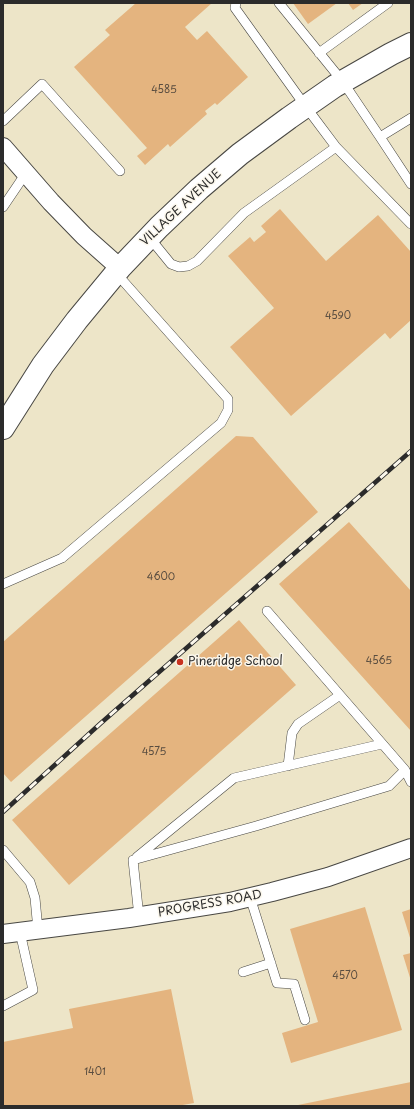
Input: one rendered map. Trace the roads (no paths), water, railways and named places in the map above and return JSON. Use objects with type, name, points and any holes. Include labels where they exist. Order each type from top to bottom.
[{"type":"street","name":"VILLAGE AVENUE","points":[[3,428],[47,359],[118,270],[149,237],[199,189],[240,154],[289,118],[343,82],[411,44]]},
{"type":"street","points":[[3,147],[51,202],[118,270]]},
{"type":"street","name":"PROGRESS ROAD","points":[[12,933],[139,917],[250,898],[328,877],[411,848]]},
{"type":"lane","points":[[236,3],[236,8],[306,107],[336,146],[411,224]]},
{"type":"lane","points":[[279,3],[343,82],[411,184]]},
{"type":"lane","points":[[319,53],[388,3]]},
{"type":"lane","points":[[3,121],[42,84],[120,171]]},
{"type":"lane","points":[[380,137],[411,118]]},
{"type":"lane","points":[[149,237],[171,264],[178,267],[188,266],[197,262],[244,213],[336,146]]},
{"type":"lane","points":[[3,207],[26,173]]},
{"type":"lane","points":[[3,584],[62,558],[221,423],[228,410],[228,399],[118,270]]},
{"type":"lane","points":[[267,611],[404,770],[411,782]]},
{"type":"lane","points":[[288,766],[292,733],[298,724],[340,695]]},
{"type":"lane","points":[[133,860],[234,778],[382,744]]},
{"type":"lane","points":[[133,860],[256,826],[389,786],[404,770]]},
{"type":"lane","points":[[3,850],[30,882],[35,898],[38,930]]},
{"type":"lane","points":[[133,860],[139,917]]},
{"type":"lane","points":[[250,898],[277,983],[294,984],[305,1020]]},
{"type":"lane","points":[[3,1006],[33,990],[12,933]]},
{"type":"lane","points":[[243,972],[271,963]]},
{"type":"railway","points":[[3,812],[101,723],[411,451]]},
{"type":"place","name":"Pineridge School","points":[[180,662]]}]
